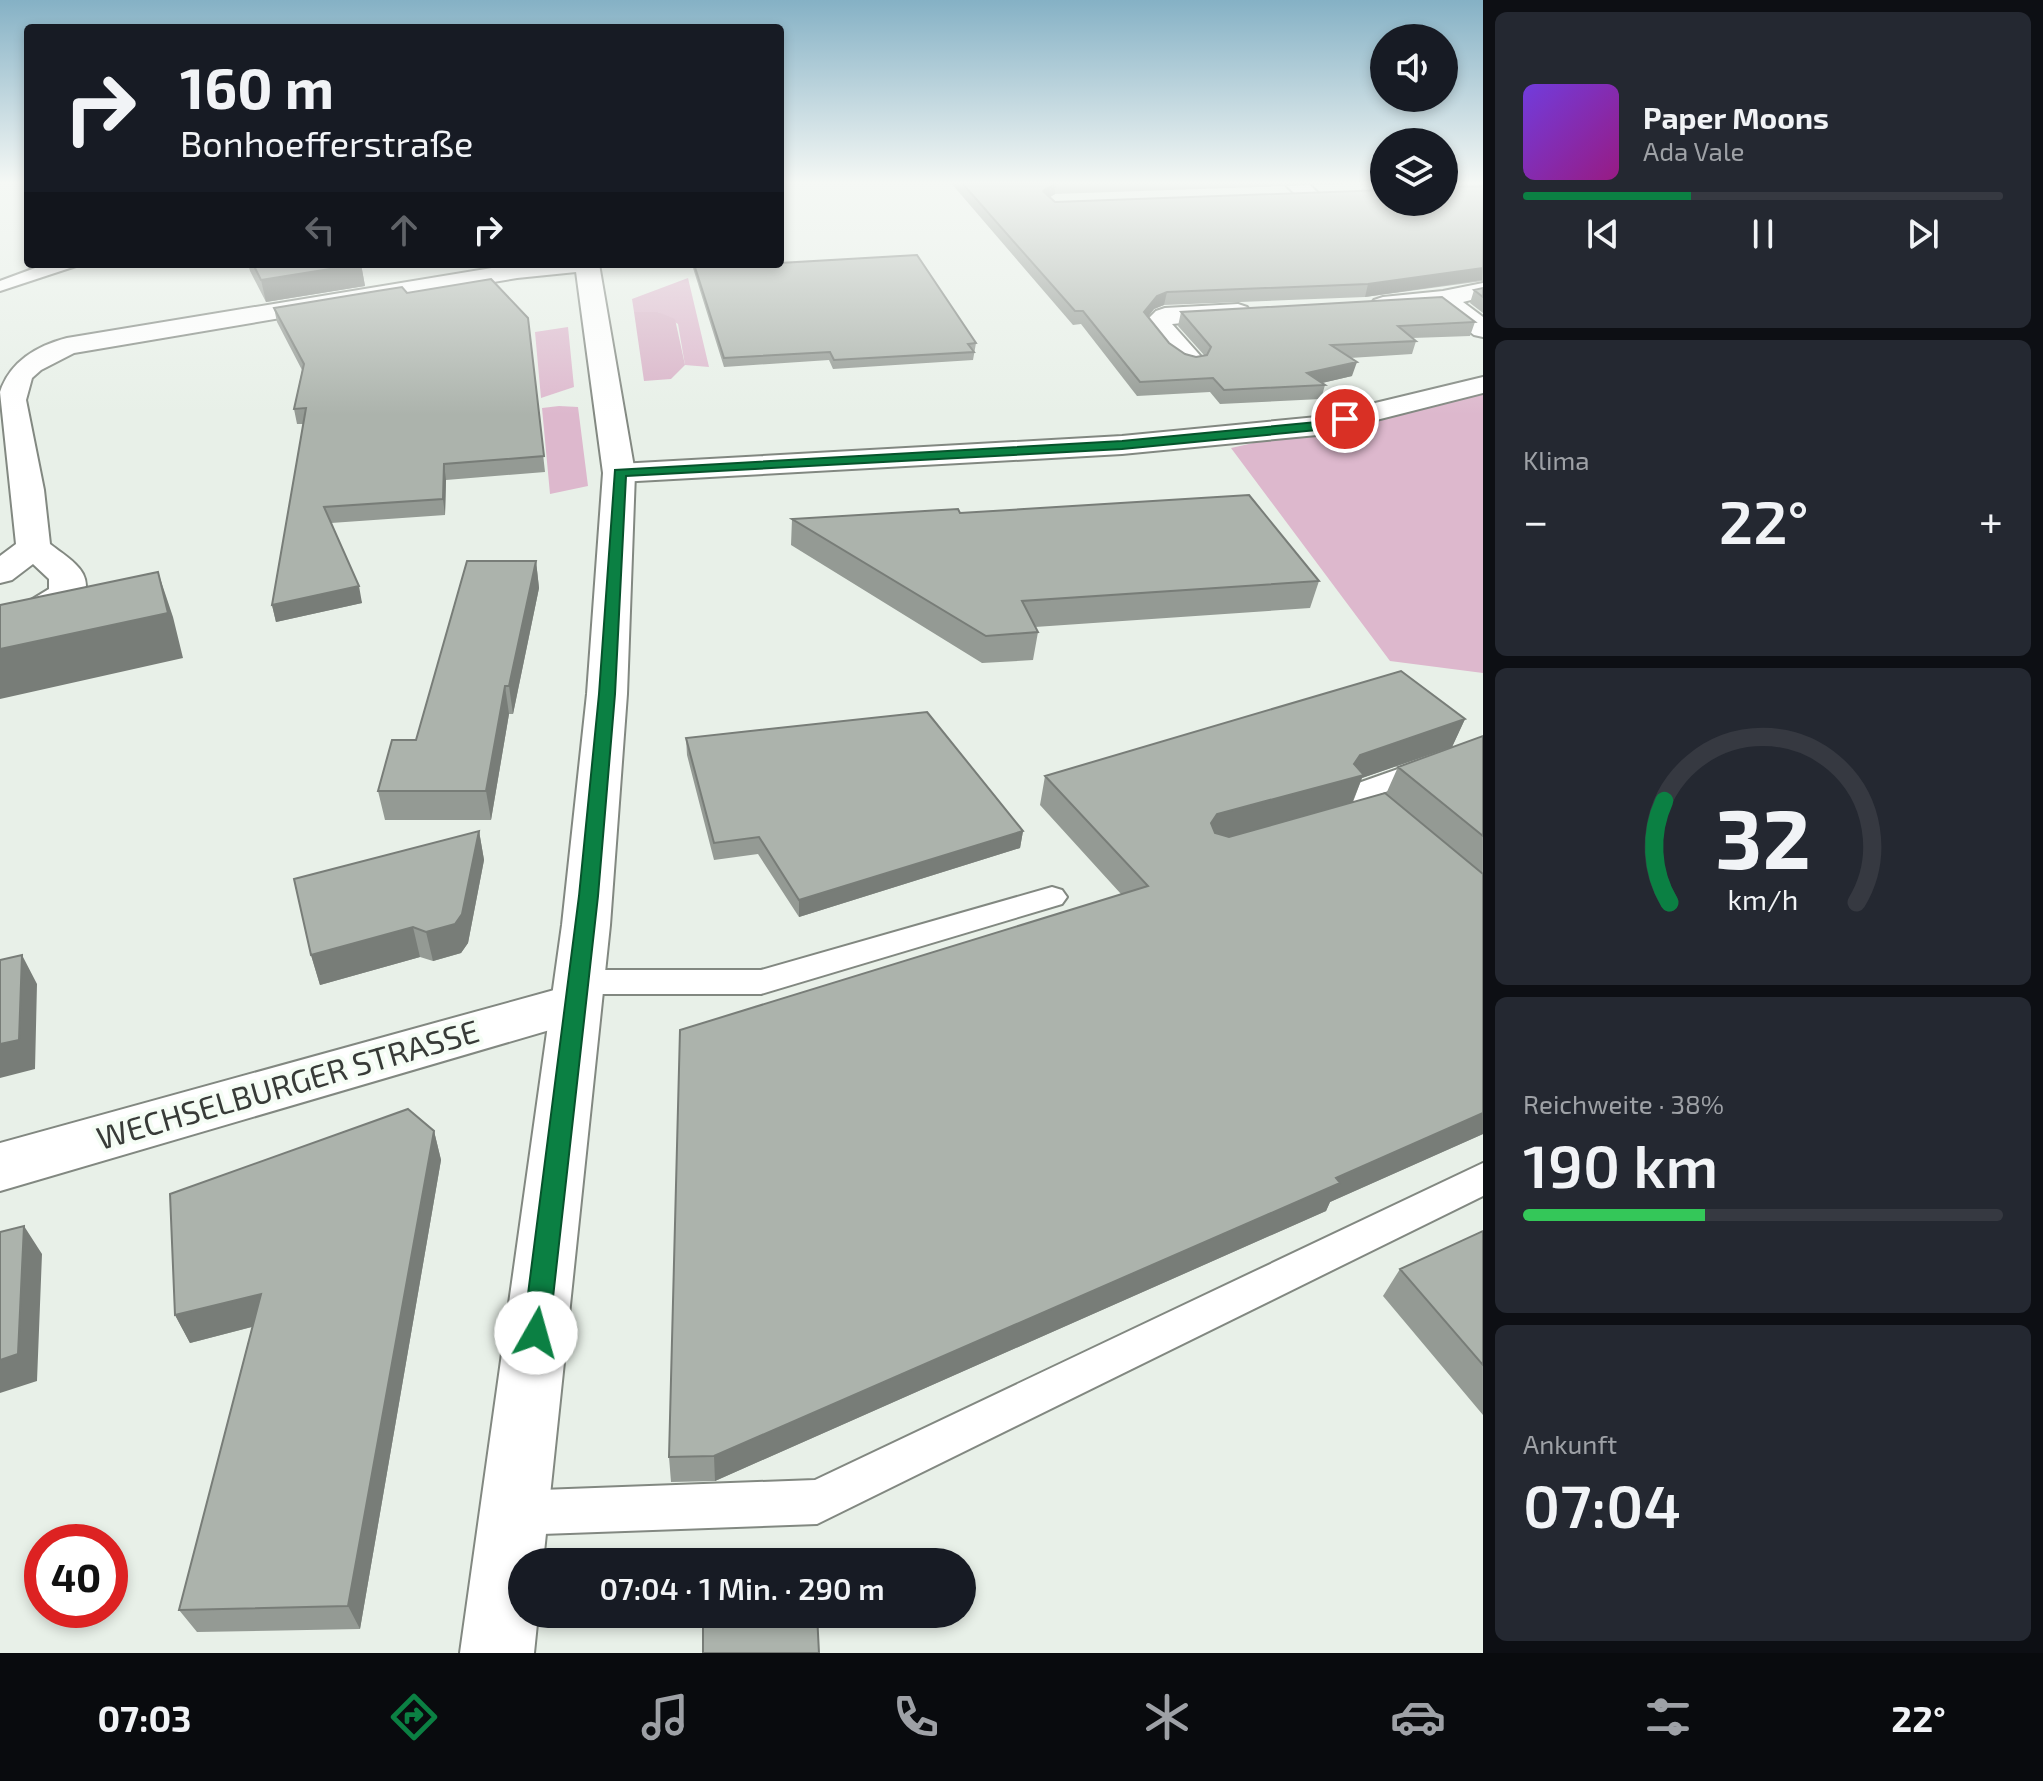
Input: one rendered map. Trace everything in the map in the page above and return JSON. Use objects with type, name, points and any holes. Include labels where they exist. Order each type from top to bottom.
[{"type":"street","points":[[0,618],[36,612],[67,593],[67,576],[33,547],[28,490],[12,400],[19,376],[48,354],[67,346],[547,268]]},
{"type":"street","points":[[497,1653],[577,992],[607,694],[619,473],[587,268]]},
{"type":"street","points":[[1366,306],[1443,299],[1483,290]]},
{"type":"street","points":[[1443,299],[1483,329]]},
{"type":"street","points":[[1191,361],[1157,323],[1160,318],[1258,311]]},
{"type":"street","points":[[619,473],[1122,445],[1317,426],[1483,385]]},
{"type":"street","points":[[0,573],[33,547]]},
{"type":"street","name":"WECHSELBURGER STRASSE","points":[[0,1167],[577,992]]},
{"type":"lane","points":[[0,286],[49,268]]},
{"type":"lane","points":[[1413,837],[1360,792],[1483,747]]},
{"type":"lane","points":[[1349,816],[1378,808]]},
{"type":"lane","points":[[577,992],[761,982],[1052,897]]},
{"type":"lane","points":[[514,1513],[817,1502],[1483,1179]]},
{"type":"shaded area","points":[[688,278],[709,367],[685,365],[678,324],[658,312],[634,312],[632,299]]},
{"type":"shaded area","points":[[634,312],[658,312],[675,319],[685,365],[671,379],[644,381]]},
{"type":"shaded area","points":[[568,327],[574,387],[541,398],[535,332]]},
{"type":"shaded area","points":[[1483,391],[1483,673],[1390,661],[1231,448]]},
{"type":"shaded area","points":[[578,407],[588,486],[550,494],[542,408]]},
{"type":"building","points":[[920,260],[976,343],[968,344],[974,352],[834,360],[830,352],[724,358],[695,268],[784,268],[784,263]]},
{"type":"building","points":[[1030,260],[1483,260],[1483,268],[1368,284],[1167,292],[1157,296],[1144,312],[1169,343],[1185,354],[1196,357],[1207,355],[1211,347],[1181,312],[1442,297],[1475,322],[1398,326],[1416,341],[1331,345],[1357,362],[1307,373],[1325,385],[1224,390],[1213,378],[1140,382],[1083,311],[1075,311]]},
{"type":"building","points":[[255,268],[336,268],[261,280]]},
{"type":"building","points":[[491,279],[528,318],[544,456],[444,464],[443,499],[324,507],[359,586],[272,605],[306,408],[294,409],[304,364],[274,308],[402,287],[407,293]]},
{"type":"building","points":[[1483,288],[1483,297],[1474,290]]},
{"type":"building","points":[[1249,495],[1319,581],[1022,601],[1038,632],[986,636],[792,519],[958,509],[960,513]]},
{"type":"building","points":[[467,561],[536,561],[509,686],[505,686],[486,791],[378,791],[392,740],[416,740]]},
{"type":"building","points":[[158,572],[168,613],[0,649],[0,605]]},
{"type":"building","points":[[1401,671],[1465,719],[1360,755],[1354,764],[1364,775],[1217,814],[1211,823],[1215,833],[1229,837],[1385,793],[1483,874],[1483,1113],[1336,1178],[1340,1183],[714,1456],[669,1457],[680,1030],[1148,886],[1045,776]]},
{"type":"building","points":[[927,712],[1023,831],[799,900],[759,837],[714,843],[686,738]]},
{"type":"building","points":[[1483,736],[1483,836],[1398,767]]},
{"type":"building","points":[[479,831],[462,914],[455,924],[426,932],[413,927],[311,955],[294,879]]},
{"type":"building","points":[[22,955],[19,1040],[0,1044],[0,960]]},
{"type":"building","points":[[408,1109],[434,1131],[348,1606],[179,1610],[261,1294],[175,1315],[170,1194]]},
{"type":"building","points":[[24,1226],[18,1354],[0,1360],[0,1232]]},
{"type":"building","points":[[1483,1231],[1483,1365],[1400,1269]]},
{"type":"building","points":[[703,1628],[818,1628],[819,1653],[703,1653]]},
{"type":"route","points":[[536,1333],[588,896],[607,694],[619,473],[1122,445],[1317,426],[1345,419]]}]
